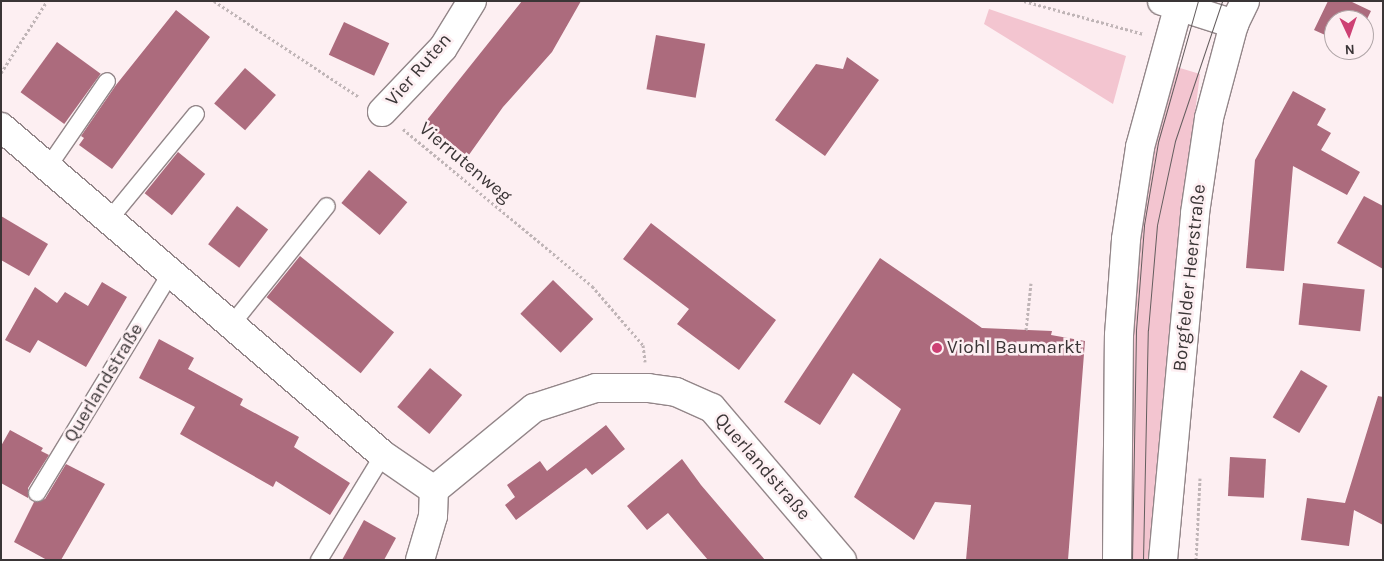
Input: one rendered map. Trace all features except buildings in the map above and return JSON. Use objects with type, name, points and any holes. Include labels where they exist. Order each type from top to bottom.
[{"type":"street","name":"Vier Ruten","points":[[382,112],[443,48],[472,1]]},
{"type":"street","points":[[1117,560],[1119,335],[1126,239],[1140,147],[1168,40],[1173,3],[1239,13]]},
{"type":"street","name":"Borgfelder Heerstraße","points":[[1163,560],[1195,213],[1209,118],[1239,13]]},
{"type":"street","points":[[1,127],[383,455],[434,490],[433,516],[420,560]]},
{"type":"street","name":"Querlandstraße","points":[[434,490],[534,408],[596,388],[648,388],[676,392],[712,408],[842,560]]},
{"type":"lane","points":[[48,167],[107,81]]},
{"type":"lane","points":[[108,220],[196,114]]},
{"type":"lane","points":[[232,324],[327,206]]},
{"type":"lane","name":"Querlandstraße","points":[[37,493],[171,273]]},
{"type":"lane","points":[[320,560],[383,455]]},
{"type":"path","points":[[1,74],[47,1]]},
{"type":"path","name":"Vierrutenweg","points":[[214,1],[382,112],[592,286],[643,345],[648,388]]},
{"type":"path","points":[[1024,1],[1168,40]]},
{"type":"path","points":[[1026,330],[1031,283]]},
{"type":"shaded area","points":[[989,9],[1126,56],[1113,104],[984,24]]},
{"type":"shaded area","points":[[1170,65],[1200,74],[1175,270],[1149,560],[1125,560],[1128,346],[1147,161]]},
{"type":"tram line","points":[[1132,560],[1136,330],[1144,225],[1158,142],[1198,1]]},
{"type":"tram line","points":[[1143,560],[1148,330],[1157,225],[1175,141],[1222,1]]},
{"type":"place","name":"Viohl Baumarkt","points":[[937,348]]}]
